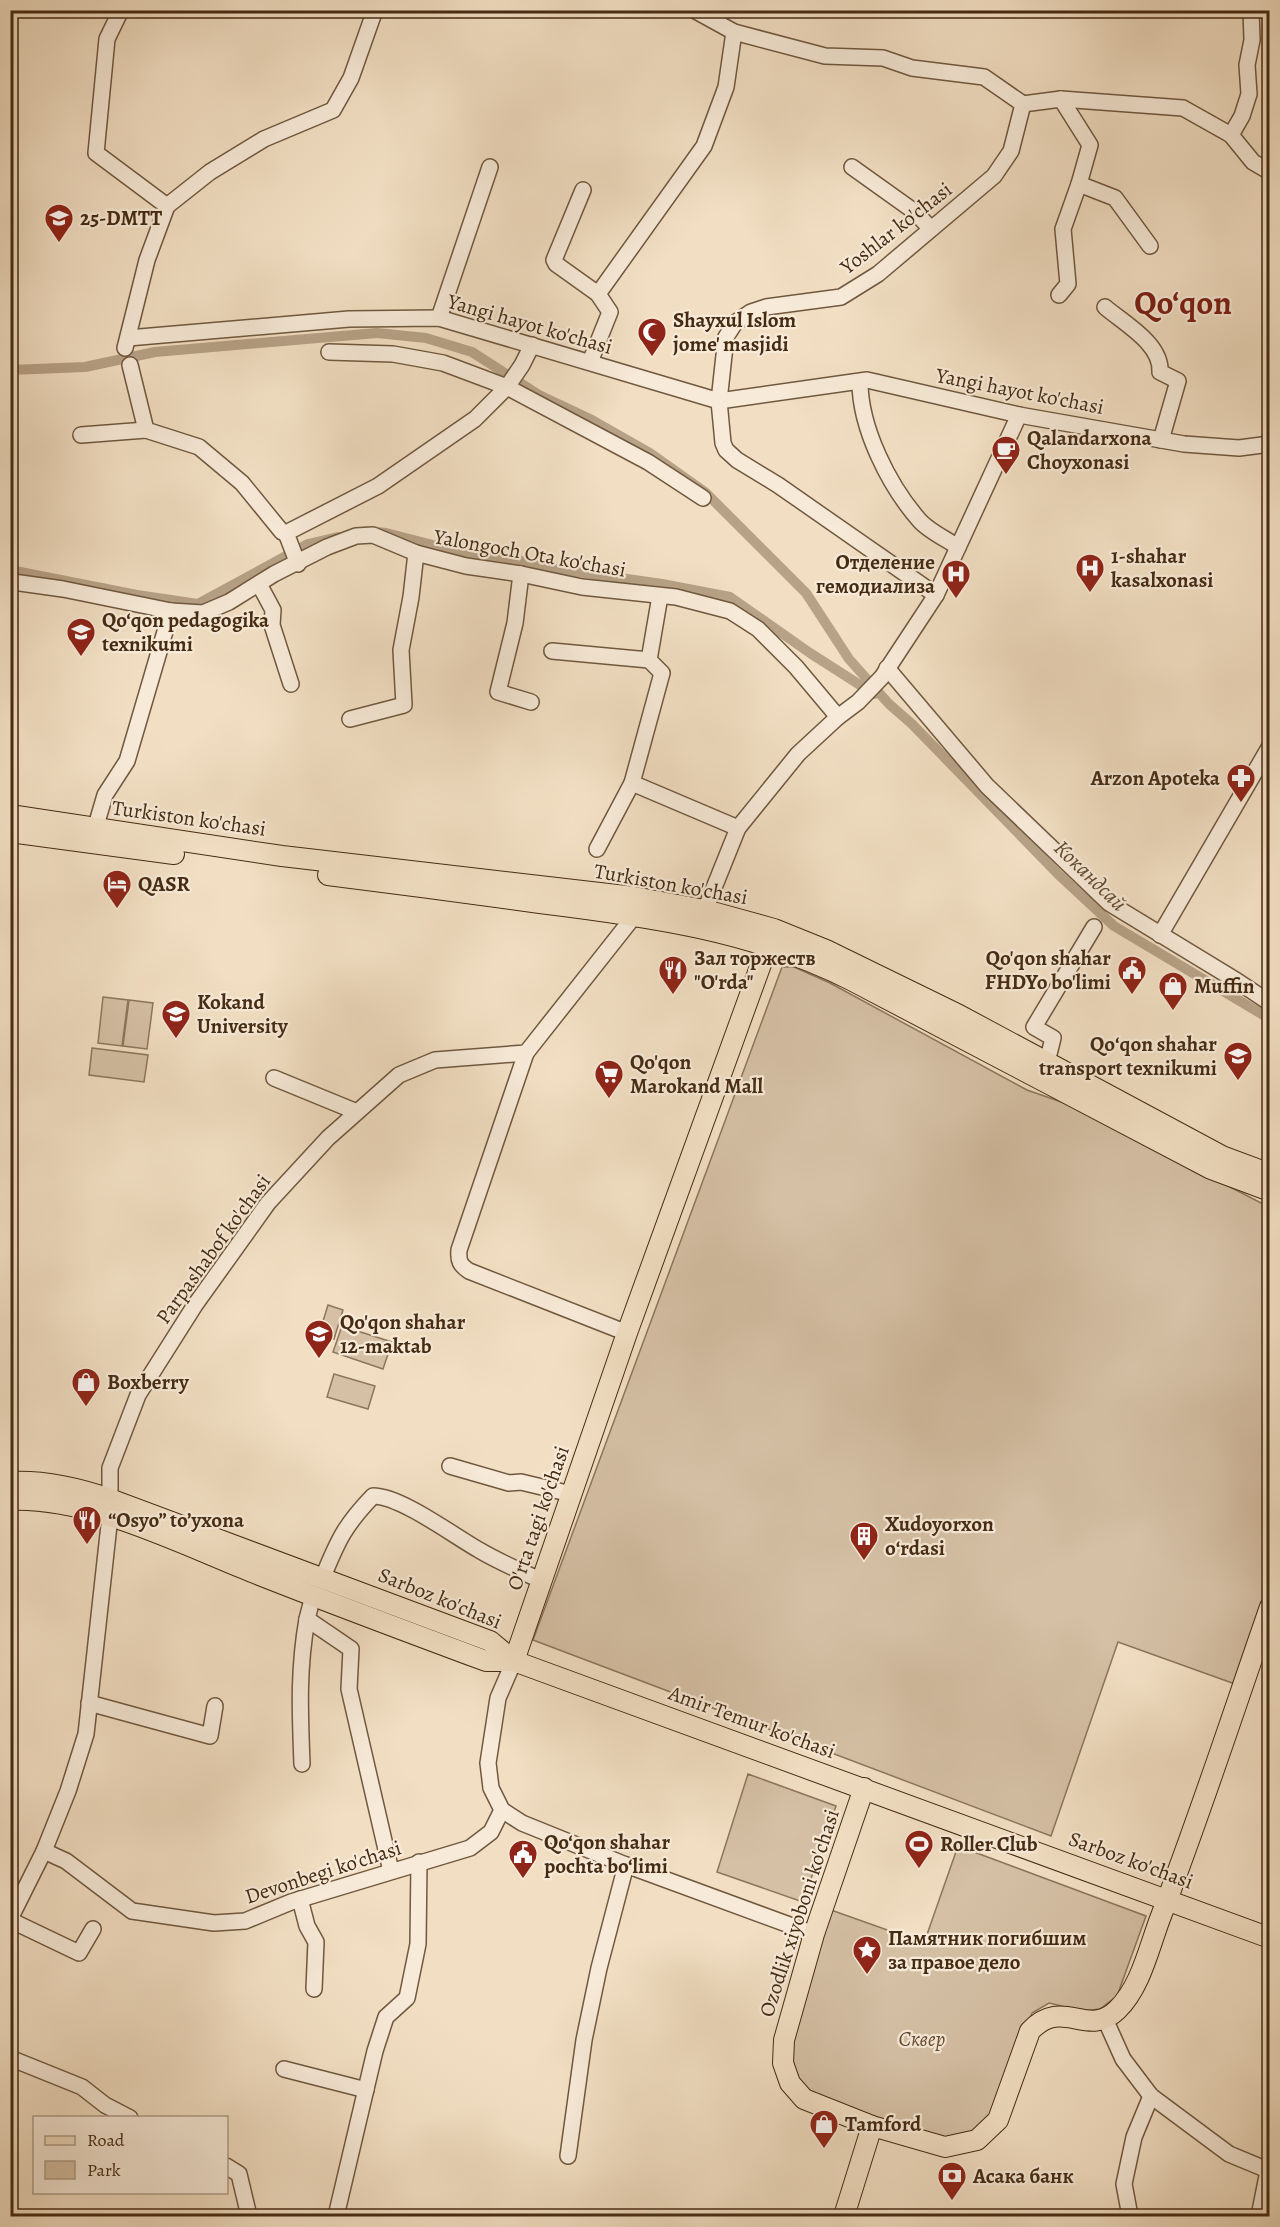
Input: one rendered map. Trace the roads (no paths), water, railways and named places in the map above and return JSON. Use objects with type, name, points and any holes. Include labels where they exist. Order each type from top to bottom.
[{"type":"main road","name":"Turkiston ko'chasi","points":[[10,815],[294,857],[634,897],[705,910],[771,937],[1211,1169],[1269,1191]]},
{"type":"main road","name":"Turkiston ko'chasi","points":[[10,832],[635,915],[725,933],[771,937],[826,950],[1047,1062],[1222,1156],[1269,1174]]},
{"type":"main road","name":"O'rta tagi ko'chasi","points":[[514,1660],[627,1333],[771,937]]},
{"type":"main road","points":[[10,1482],[35,1490]]},
{"type":"main road","name":"Sarboz ko'chasi","points":[[35,1490],[77,1489],[110,1507],[313,1596],[486,1661],[514,1660]]},
{"type":"main road","points":[[10,1500],[35,1490]]},
{"type":"main road","name":"Sarboz ko'chasi","points":[[110,1507],[323,1577],[490,1641],[514,1660]]},
{"type":"main road","points":[[1105,2019],[1116,2011],[1136,1981],[1168,1899],[1269,1607]]},
{"type":"main road","name":"Amir Temur ko'chasi","points":[[514,1660],[975,1828]]},
{"type":"main road","name":"Ozodlik xiyoboni ko'chasi","points":[[864,1788],[814,1934],[784,2040],[783,2063],[790,2083],[804,2099],[872,2126],[945,2147],[977,2140],[998,2120],[1030,2031],[1041,2020],[1056,2015],[1091,2022],[1105,2019]]},
{"type":"main road","name":"Sarboz ko'chasi","points":[[975,1828],[1269,1938]]},
{"type":"main road","points":[[844,2217],[872,2126]]},
{"type":"street","points":[[122,10],[107,39],[96,153],[167,206],[210,172],[264,139],[333,110],[351,78],[375,10]]},
{"type":"street","points":[[694,10],[708,15],[734,32],[825,56],[883,58],[912,68],[984,77],[1023,104],[1061,99],[1183,108],[1231,135],[1253,162],[1269,172]]},
{"type":"street","points":[[1231,135],[1242,116],[1249,94],[1247,65],[1252,40],[1251,10]]},
{"type":"street","points":[[598,294],[704,146],[726,87],[734,32]]},
{"type":"street","points":[[1059,295],[1068,284],[1063,229],[1090,145],[1061,99]]},
{"type":"street","name":"Yoshlar ko'chasi","points":[[936,595],[778,485],[737,460],[726,450],[723,443],[719,401],[726,337],[735,323],[751,312],[766,307],[841,297],[878,274],[994,176],[1011,151],[1023,104]]},
{"type":"street","points":[[439,318],[490,167]]},
{"type":"street","points":[[852,167],[915,212],[931,229]]},
{"type":"street","points":[[1079,184],[1115,198],[1150,246]]},
{"type":"street","points":[[583,190],[555,260],[556,264],[598,294],[610,312],[590,362]]},
{"type":"street","name":"Yangi hayot ko'chasi","points":[[167,206],[147,260],[126,343],[349,320],[439,318],[719,401],[867,380],[1019,415],[1184,444],[1239,448],[1269,444]]},
{"type":"street","points":[[1105,307],[1151,345],[1160,359],[1160,372],[1178,381],[1161,440]]},
{"type":"street","points":[[287,537],[378,486],[476,419],[507,387],[532,345]]},
{"type":"street","points":[[329,352],[393,354],[443,363],[507,387],[648,462],[703,498]]},
{"type":"street","points":[[130,365],[146,430]]},
{"type":"street","points":[[860,382],[860,398],[867,426],[880,459],[900,494],[921,522],[958,547]]},
{"type":"street","points":[[705,910],[738,828],[798,754],[837,717],[858,702],[884,673],[936,595],[1019,415]]},
{"type":"street","points":[[81,435],[146,430],[199,447],[242,483],[287,537],[296,561]]},
{"type":"street","name":"Yalongoch Ota ko'chasi","points":[[13,582],[63,589],[171,611],[203,613],[229,602],[296,561],[356,537],[373,535],[416,553],[466,566],[521,574],[582,587],[676,597],[730,611],[758,629],[796,667],[837,717]]},
{"type":"street","points":[[350,719],[404,705],[401,650],[416,553]]},
{"type":"street","points":[[521,574],[515,623],[498,692],[531,702]]},
{"type":"street","points":[[260,584],[273,610],[272,625],[291,684]]},
{"type":"street","points":[[649,660],[660,596]]},
{"type":"street","points":[[95,829],[105,795],[127,760],[171,611]]},
{"type":"street","points":[[552,651],[649,660],[662,673],[632,783],[597,849]]},
{"type":"street","points":[[884,673],[987,786],[1108,903],[1269,1001]]},
{"type":"street","points":[[1160,935],[1269,746]]},
{"type":"street","points":[[632,783],[738,828]]},
{"type":"street","points":[[627,1333],[469,1272],[461,1266],[458,1259],[459,1250],[526,1053],[635,915]]},
{"type":"street","points":[[1047,1062],[1053,1038],[1034,1027],[1094,927]]},
{"type":"street","name":"Parpashabof ko'chasi","points":[[10,1920],[44,1851],[71,1782],[86,1734],[110,1507],[110,1468],[138,1395],[195,1305],[267,1203],[328,1138],[357,1112],[399,1075],[435,1060],[526,1053]]},
{"type":"street","points":[[274,1078],[357,1112]]},
{"type":"street","points":[[450,1466],[509,1483],[521,1482],[571,1494]]},
{"type":"street","points":[[323,1577],[340,1536],[353,1516],[373,1496],[381,1496],[412,1510],[481,1551],[542,1581]]},
{"type":"street","points":[[302,1764],[298,1691],[307,1619],[313,1596]]},
{"type":"street","points":[[307,1619],[351,1649],[349,1689],[391,1871]]},
{"type":"street","name":"O'rta tagi ko'chasi","points":[[502,1810],[491,1788],[488,1763],[498,1698],[514,1660]]},
{"type":"street","points":[[89,1703],[210,1736],[215,1706]]},
{"type":"street","points":[[502,1810],[522,1823],[626,1866],[814,1934]]},
{"type":"street","name":"Devonbegi ko'chasi","points":[[44,1851],[66,1861],[132,1911],[214,1923],[245,1921],[300,1899],[470,1848],[491,1832],[502,1810]]},
{"type":"street","name":"Devonbegi ko'chasi","points":[[336,2217],[386,2017],[407,1998],[418,1944],[419,1862]]},
{"type":"street","points":[[568,2156],[584,2040],[599,1968],[626,1866]]},
{"type":"street","points":[[300,1899],[307,1926],[316,1942],[314,1989]]},
{"type":"street","points":[[10,1920],[80,1953],[93,1929]]},
{"type":"street","points":[[1105,2019],[1122,2059],[1151,2096],[1230,2154],[1269,2170],[1259,2217]]},
{"type":"street","points":[[10,2058],[82,2087],[105,2105],[126,2116]]},
{"type":"street","points":[[284,2070],[366,2090]]},
{"type":"street","points":[[1130,2217],[1124,2184],[1134,2137],[1151,2096]]},
{"type":"street","points":[[228,2167],[239,2174],[249,2217]]},
{"type":"waterway","name":"Кокандсай","points":[[10,370],[85,367],[155,352],[377,333],[426,338],[472,352],[539,395],[592,420],[650,453],[705,492],[806,593],[849,659],[889,704],[912,724],[1058,874],[1114,926],[1270,1019]]},
{"type":"waterway","points":[[377,532],[472,555],[501,557],[564,570],[662,584],[730,597],[874,694]]},
{"type":"waterway","points":[[10,570],[137,595],[198,604],[308,544],[338,537]]},
{"type":"place","name":"25-DMTT","points":[[59,244]]},
{"type":"place","name":"Shayxul Islom jome' masjidi","points":[[652,358]]},
{"type":"place","name":"Qalandarxona Choyxonasi","points":[[1006,476]]},
{"type":"place","name":"1-shahar kasalxonasi","points":[[1090,594]]},
{"type":"place","name":"Отделение гемодиализа","points":[[956,600]]},
{"type":"place","name":"Qo‘qon pedagogika texnikumi","points":[[81,658]]},
{"type":"place","name":"Arzon Apoteka","points":[[1241,804]]},
{"type":"place","name":"QASR","points":[[117,910]]},
{"type":"place","name":"Зал торжеств \"O'rda\"","points":[[673,996]]},
{"type":"place","name":"Qo'qon shahar FHDYo bo'limi","points":[[1132,996]]},
{"type":"place","name":"Muffin","points":[[1173,1012]]},
{"type":"place","name":"Kokand University","points":[[176,1040]]},
{"type":"place","name":"Qoʻqon shahar transport texnikumi","points":[[1238,1082]]},
{"type":"place","name":"Qo'qon Marokand Mall","points":[[609,1100]]},
{"type":"place","name":"Qo'qon shahar 12-maktab","points":[[319,1360]]},
{"type":"place","name":"Boxberry","points":[[86,1408]]},
{"type":"place","name":"“Osyo” to’yxona","points":[[87,1546]]},
{"type":"place","name":"Xudoyorxon oʻrdasi","points":[[864,1562]]},
{"type":"place","name":"Roller Club","points":[[919,1870]]},
{"type":"place","name":"Qo‘qon shahar pochta bo‘limi","points":[[523,1880]]},
{"type":"place","name":"Памятник погибшим за правое дело","points":[[867,1976]]},
{"type":"place","name":"Tamford","points":[[824,2150]]},
{"type":"place","name":"Асака банк","points":[[952,2202]]},
{"type":"district","name":"Qo‘qon","points":[[1183,302]]},
{"type":"park label","name":"Сквер","points":[[922,2039]]}]
